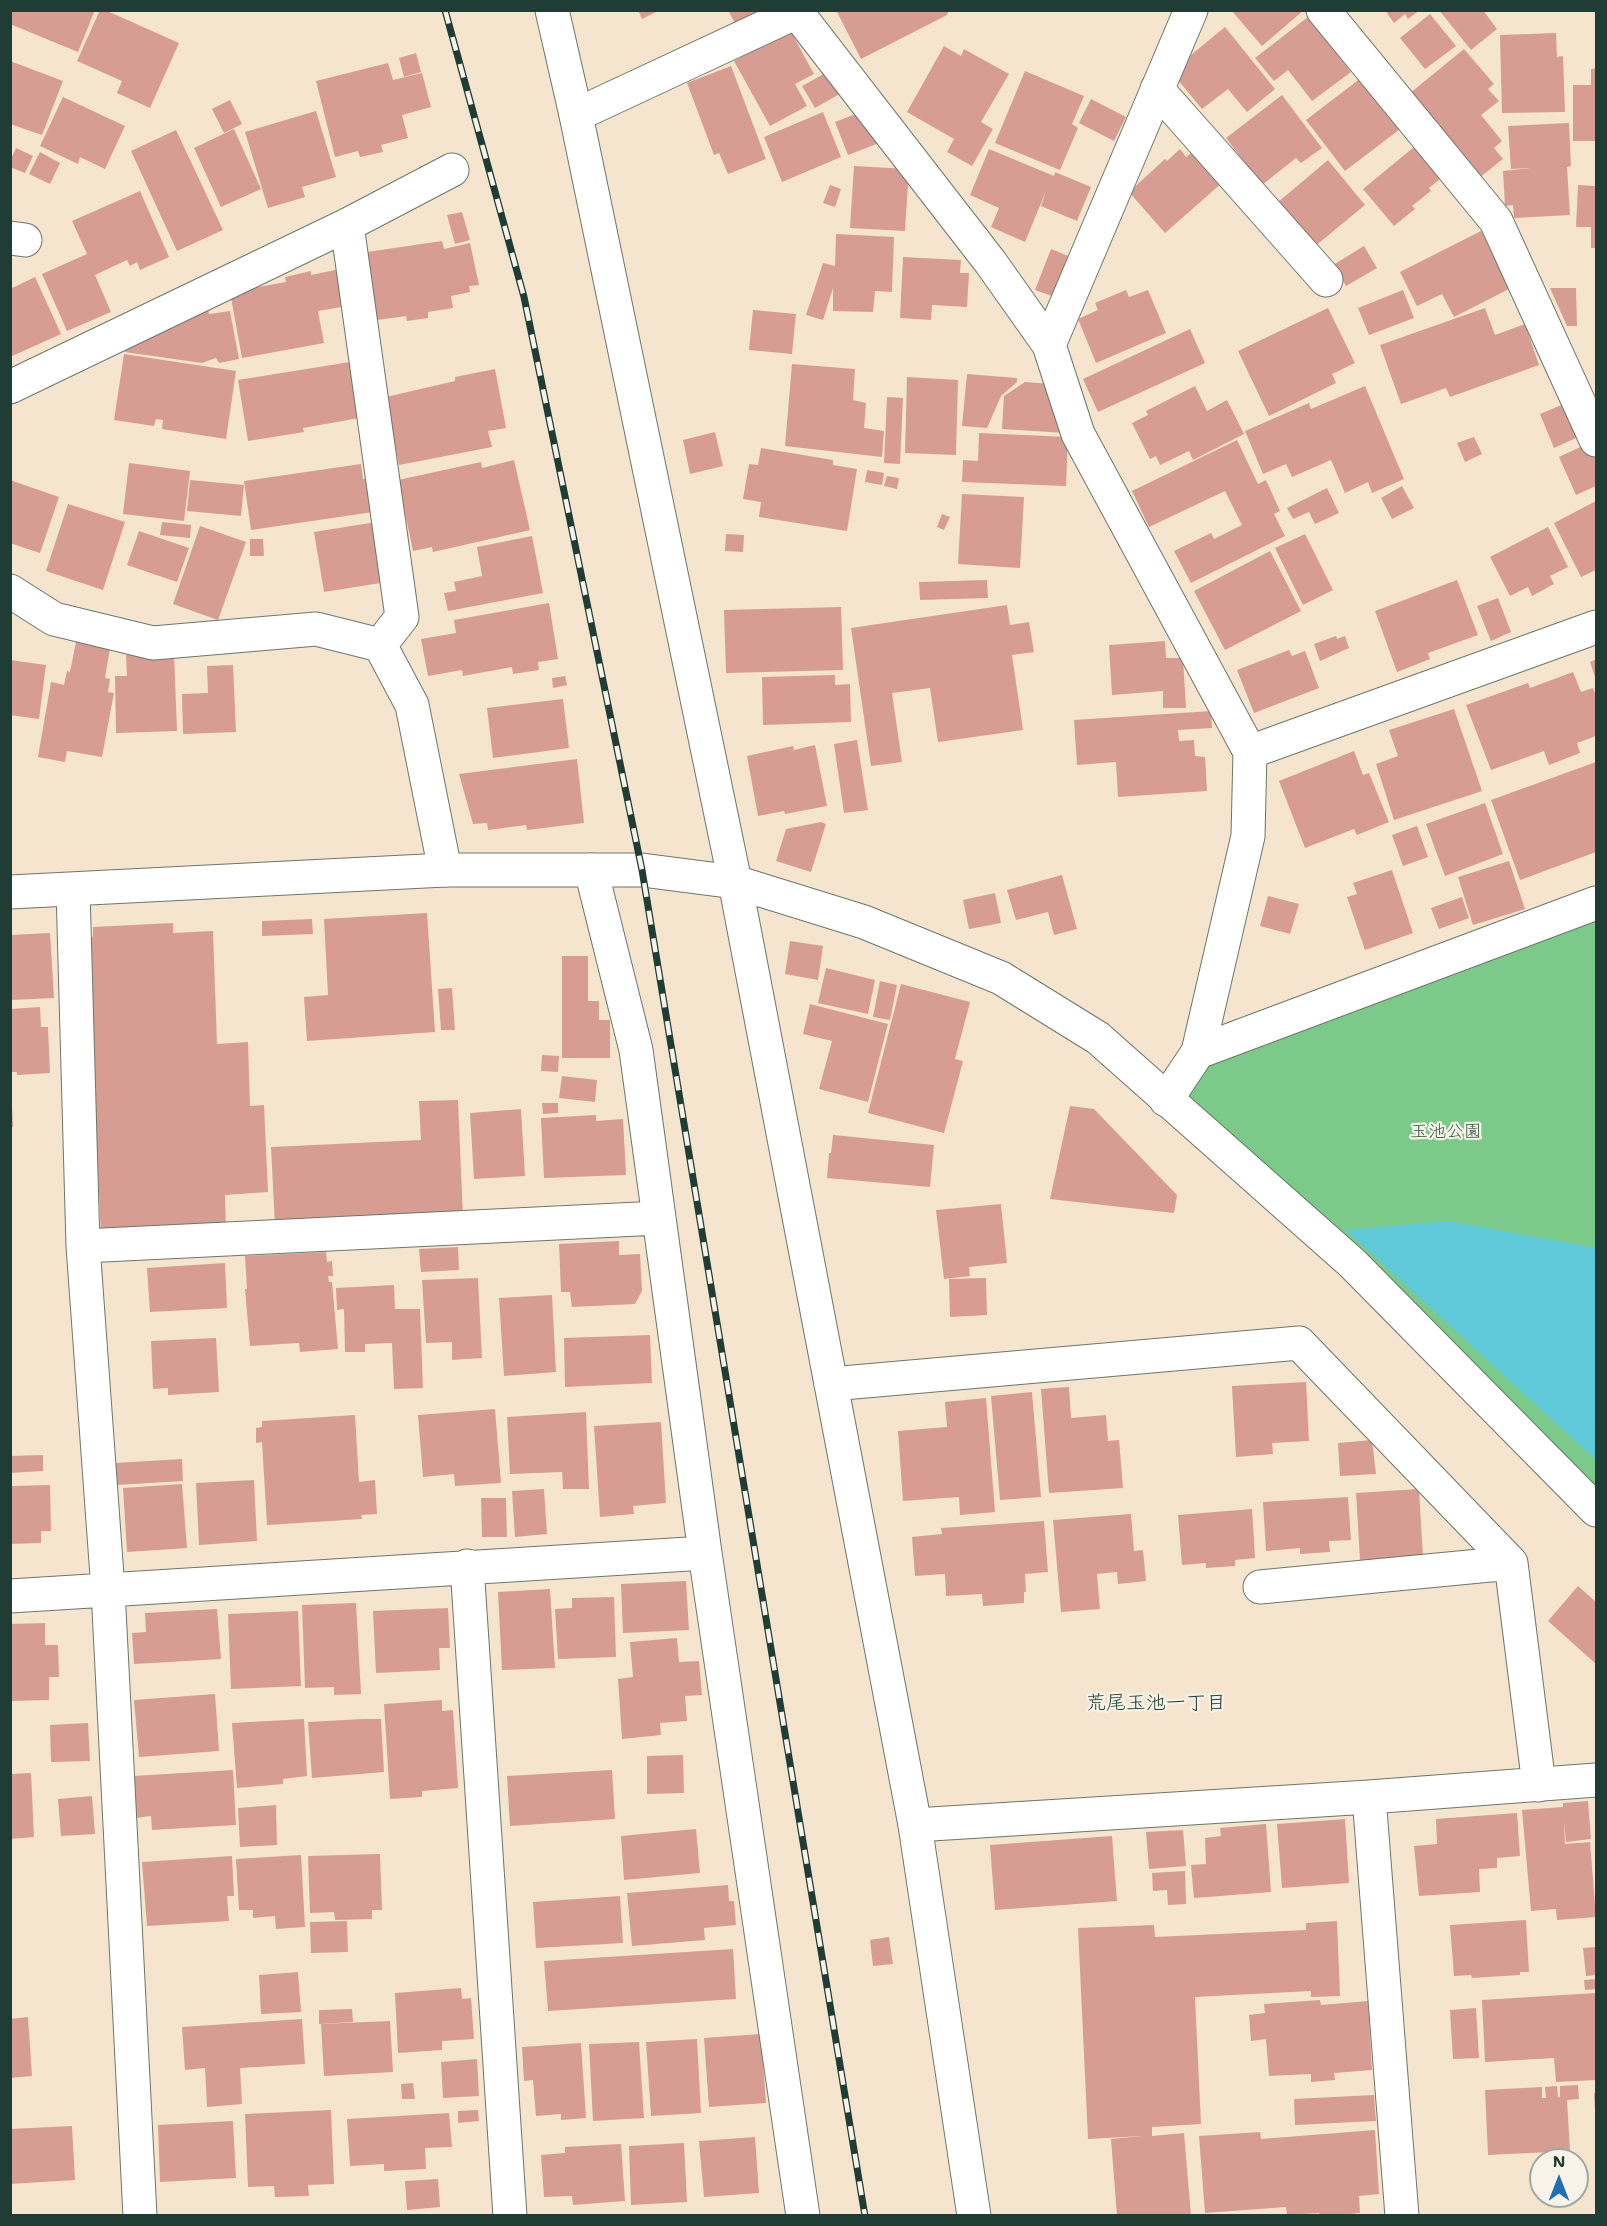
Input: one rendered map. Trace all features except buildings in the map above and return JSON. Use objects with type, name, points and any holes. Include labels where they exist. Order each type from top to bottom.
[{"type":"street","points":[[552,10],[576,115],[735,882],[915,1825],[974,2216]]},
{"type":"street","points":[[1049,345],[1191,10]]},
{"type":"street","points":[[1323,10],[1496,221],[1596,440]]},
{"type":"street","points":[[576,115],[798,11],[991,263],[1049,345],[1078,434],[1250,752],[1248,836],[1198,1053],[1166,1100]]},
{"type":"street","points":[[1157,89],[1326,280]]},
{"type":"street","points":[[10,387],[347,225],[452,170]]},
{"type":"street","points":[[347,225],[402,617],[380,645]]},
{"type":"street","points":[[10,591],[54,619],[153,643],[316,629],[380,645],[412,705],[445,870]]},
{"type":"street","points":[[1250,752],[1596,627]]},
{"type":"street","points":[[10,892],[445,870],[642,870],[735,882],[864,922],[1001,978],[1098,1038],[1352,1263],[1596,1510]]},
{"type":"street","points":[[591,870],[636,1050],[705,1553],[802,2216]]},
{"type":"street","points":[[73,890],[84,1246],[108,1590],[140,2216]]},
{"type":"street","points":[[1198,1053],[1596,903]]},
{"type":"street","points":[[84,1246],[659,1218]]},
{"type":"street","points":[[831,1384],[1299,1343],[1511,1563],[1539,1785]]},
{"type":"street","points":[[10,1596],[705,1553]]},
{"type":"street","points":[[1260,1587],[1511,1563]]},
{"type":"street","points":[[467,1566],[510,2216]]},
{"type":"street","points":[[915,1825],[1369,1797],[1596,1780]]},
{"type":"street","points":[[1369,1797],[1402,2216]]},
{"type":"green space","name":"玉池公園","points":[[1596,915],[1596,1491],[1183,1093],[1204,1061]]},
{"type":"water","points":[[1448,1221],[1596,1248],[1596,1460],[1346,1230]]},
{"type":"railway","points":[[445,10],[524,297],[642,870],[865,2216]]},
{"type":"district","name":"荒尾玉池一丁目","points":[[1156,1704]]}]
